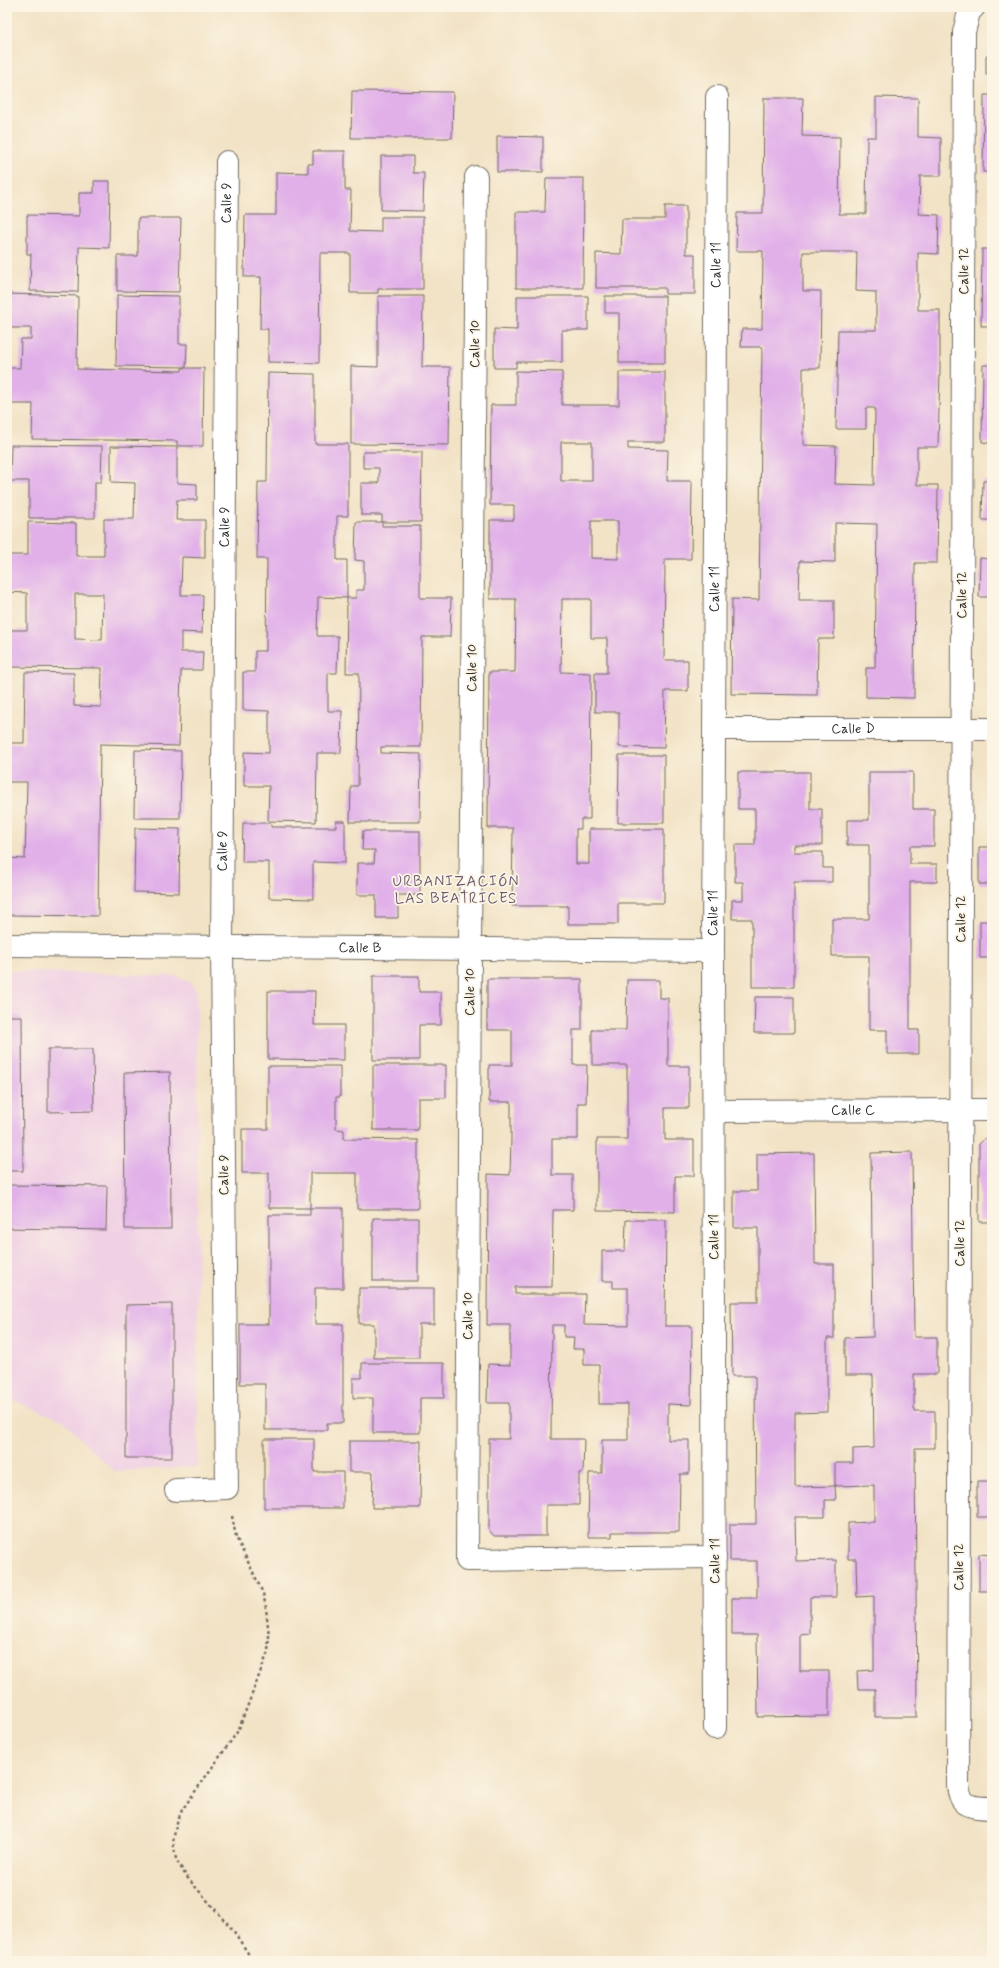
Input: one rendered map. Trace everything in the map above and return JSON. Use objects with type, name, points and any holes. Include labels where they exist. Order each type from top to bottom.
[{"type":"street","name":"Calle 12","points":[[974,7],[969,12],[964,32],[958,1792],[965,1804],[978,1808],[992,1808]]},
{"type":"street","name":"Calle 11","points":[[715,1728],[713,951],[717,97]]},
{"type":"street","name":"Calle 9","points":[[226,162],[222,946],[226,1488]]},
{"type":"street","name":"Calle 10","points":[[476,177],[467,1560],[715,1557]]},
{"type":"street","name":"Calle D","points":[[714,729],[992,729]]},
{"type":"street","name":"Calle B","points":[[7,944],[713,951]]},
{"type":"street","name":"Calle C","points":[[714,1110],[992,1110]]},
{"type":"street","points":[[176,1490],[226,1488]]},
{"type":"path","points":[[226,1488],[236,1537],[256,1578],[264,1600],[269,1636],[268,1652],[238,1731],[182,1810],[176,1825],[173,1842],[176,1859],[186,1876],[233,1930],[253,1961]]},
{"type":"shaded area","points":[[7,971],[176,976],[188,981],[197,991],[198,1467],[114,1471],[89,1448],[64,1421],[7,1398]]},
{"type":"building","points":[[986,56],[992,56],[992,75],[986,75]]},
{"type":"building","points":[[352,91],[453,92],[452,138],[351,138]]},
{"type":"building","points":[[984,95],[992,95],[992,172],[983,172]]},
{"type":"building","points":[[876,97],[918,98],[918,137],[941,138],[941,176],[920,176],[919,214],[939,215],[938,254],[918,253],[918,310],[940,310],[940,370],[938,447],[917,447],[917,485],[938,485],[937,563],[915,563],[914,698],[866,697],[866,668],[875,668],[877,524],[835,523],[835,562],[800,561],[799,600],[834,600],[834,639],[818,639],[817,695],[731,694],[732,599],[759,600],[762,347],[741,347],[742,329],[762,329],[763,251],[736,251],[737,213],[763,213],[764,98],[803,98],[802,136],[840,137],[839,214],[866,214],[867,137],[876,137]],"holes":[[[803,252],[857,252],[856,291],[876,292],[876,330],[838,330],[836,429],[866,429],[866,408],[875,408],[874,485],[835,484],[836,446],[803,445],[803,368],[820,368],[821,291],[803,291]]]},
{"type":"building","points":[[497,136],[543,137],[543,172],[497,172]]},
{"type":"building","points":[[313,151],[345,151],[345,190],[351,190],[350,231],[381,232],[381,217],[423,217],[423,289],[378,289],[378,293],[350,293],[350,253],[320,253],[319,363],[268,362],[268,329],[260,329],[261,277],[244,277],[245,215],[276,215],[276,172],[308,173],[308,164],[313,164]]},
{"type":"building","points":[[381,156],[413,156],[413,173],[424,173],[423,211],[381,210]]},
{"type":"building","points":[[546,178],[584,178],[583,288],[516,288],[516,212],[545,212]]},
{"type":"building","points":[[94,181],[110,181],[109,248],[79,247],[78,292],[30,291],[31,254],[27,254],[27,215],[79,216],[79,193],[94,193]]},
{"type":"building","points":[[665,206],[686,206],[686,254],[695,254],[695,294],[665,294],[665,288],[596,288],[596,253],[621,254],[622,219],[665,219]]},
{"type":"building","points":[[138,218],[181,218],[179,292],[117,291],[117,256],[138,256]]},
{"type":"building","points":[[982,249],[992,249],[992,326],[981,326]]},
{"type":"building","points":[[7,294],[78,296],[77,369],[182,371],[182,368],[204,368],[203,446],[177,446],[177,441],[32,439],[33,404],[7,404],[7,368],[20,368],[21,339],[31,339],[31,328],[7,328]]},
{"type":"building","points":[[117,295],[179,296],[179,344],[187,344],[186,367],[116,366]]},
{"type":"building","points":[[378,296],[423,296],[422,367],[450,367],[449,445],[351,444],[351,366],[378,367]]},
{"type":"building","points":[[517,296],[588,296],[588,330],[562,330],[562,362],[516,362],[516,368],[494,368],[494,329],[517,330]]},
{"type":"building","points":[[605,296],[665,296],[665,363],[619,363],[619,313],[605,313]]},
{"type":"building","points":[[983,365],[992,365],[992,443],[982,442]]},
{"type":"building","points":[[516,371],[562,372],[562,405],[619,405],[619,372],[665,372],[665,442],[628,442],[628,449],[668,450],[667,481],[692,481],[691,559],[665,559],[664,660],[688,660],[688,691],[665,691],[664,748],[619,747],[619,712],[595,712],[595,673],[607,673],[607,638],[591,638],[591,599],[562,599],[561,672],[591,673],[590,819],[581,819],[581,829],[576,829],[576,864],[589,864],[589,829],[664,829],[664,903],[618,903],[618,924],[568,924],[568,906],[512,906],[513,828],[488,828],[489,672],[515,672],[516,599],[490,599],[490,520],[514,520],[514,505],[490,505],[491,405],[516,405]],"holes":[[[561,442],[592,442],[592,481],[561,481]],[[591,521],[618,521],[618,559],[591,558]]]},
{"type":"building","points":[[268,373],[315,374],[315,444],[348,444],[348,516],[337,516],[337,560],[347,560],[347,598],[318,597],[317,636],[338,636],[337,673],[328,673],[328,711],[342,711],[341,753],[317,753],[316,822],[268,821],[269,786],[244,786],[244,752],[269,753],[269,711],[243,710],[243,672],[255,672],[255,651],[266,651],[267,559],[257,559],[258,482],[267,482]]},
{"type":"building","points":[[11,445],[102,446],[101,482],[95,482],[95,518],[29,518],[29,481],[10,481]]},
{"type":"building","points":[[111,446],[177,447],[177,483],[197,484],[197,500],[177,500],[176,520],[205,520],[205,558],[182,557],[181,595],[203,595],[202,633],[181,632],[181,652],[203,652],[202,670],[181,670],[179,746],[100,744],[98,916],[8,915],[8,858],[25,859],[27,782],[7,782],[7,743],[24,743],[25,672],[74,673],[74,706],[101,707],[102,668],[7,667],[7,630],[27,630],[27,593],[7,592],[7,555],[28,555],[28,522],[76,523],[76,556],[104,556],[104,519],[134,519],[135,483],[111,482]],"holes":[[[75,594],[103,594],[102,640],[75,639]]]},
{"type":"building","points":[[363,452],[422,452],[421,522],[382,522],[382,515],[361,515],[361,483],[379,483],[379,468],[363,468]]},
{"type":"building","points":[[983,481],[992,481],[992,520],[982,520]]},
{"type":"building","points":[[356,522],[382,522],[382,526],[420,526],[420,598],[451,598],[450,637],[422,637],[421,747],[381,747],[381,753],[421,754],[420,822],[350,822],[351,786],[358,786],[359,673],[346,673],[347,598],[356,598],[356,590],[364,590],[364,561],[355,560]]},
{"type":"building","points":[[980,558],[992,559],[992,597],[979,597]]},
{"type":"building","points":[[135,750],[181,751],[180,818],[134,818]]},
{"type":"building","points":[[619,755],[664,755],[664,823],[618,823]]},
{"type":"building","points":[[738,772],[810,772],[810,809],[822,809],[822,845],[794,845],[794,852],[823,852],[823,868],[832,868],[832,882],[794,882],[794,987],[752,987],[752,919],[732,919],[732,900],[743,900],[743,882],[735,882],[735,845],[755,845],[755,809],[738,809]]},
{"type":"building","points":[[869,772],[913,772],[913,809],[934,809],[934,846],[910,846],[910,864],[937,864],[937,882],[910,882],[910,1030],[919,1030],[919,1054],[887,1054],[887,1030],[869,1030],[869,956],[832,956],[832,919],[869,919],[869,845],[847,845],[847,820],[869,820]]},
{"type":"building","points":[[336,821],[345,821],[345,863],[313,862],[313,899],[269,898],[269,862],[242,862],[243,823],[271,823],[271,827],[336,827]]},
{"type":"building","points":[[135,828],[180,829],[179,893],[134,892]]},
{"type":"building","points":[[363,831],[420,831],[420,895],[398,895],[398,918],[376,918],[376,895],[357,895],[357,863],[374,863],[375,850],[362,850]]},
{"type":"building","points":[[979,847],[992,847],[992,884],[979,884]]},
{"type":"building","points":[[980,921],[992,921],[992,958],[980,958]]},
{"type":"building","points":[[373,976],[419,976],[419,992],[441,992],[441,1025],[419,1025],[419,1060],[373,1060]]},
{"type":"building","points":[[487,979],[582,979],[582,1030],[573,1030],[573,1065],[587,1065],[586,1103],[578,1103],[578,1139],[552,1139],[552,1175],[573,1175],[573,1210],[553,1210],[552,1287],[515,1287],[515,1294],[585,1294],[584,1325],[628,1326],[628,1288],[613,1288],[613,1281],[602,1281],[602,1251],[625,1251],[626,1220],[666,1220],[665,1326],[692,1326],[691,1405],[668,1404],[668,1440],[689,1440],[689,1474],[680,1474],[679,1532],[612,1532],[612,1537],[588,1537],[589,1473],[602,1473],[602,1440],[628,1440],[628,1404],[599,1404],[599,1365],[584,1365],[584,1349],[573,1349],[574,1337],[564,1337],[564,1325],[552,1325],[551,1439],[584,1439],[583,1473],[579,1473],[579,1505],[546,1505],[546,1536],[494,1536],[489,1530],[489,1439],[509,1439],[509,1403],[487,1403],[488,1364],[510,1365],[510,1325],[487,1325],[488,1174],[510,1175],[511,1102],[489,1102],[489,1065],[512,1065],[512,1030],[487,1030]]},
{"type":"building","points":[[627,980],[659,980],[659,998],[668,998],[668,1066],[689,1066],[689,1108],[665,1108],[665,1140],[694,1140],[694,1176],[675,1176],[675,1212],[597,1211],[597,1139],[627,1139],[627,1065],[592,1065],[592,1030],[626,1030]]},
{"type":"building","points":[[268,991],[315,991],[314,1025],[344,1025],[344,1060],[268,1059]]},
{"type":"building","points":[[755,997],[794,997],[794,1033],[754,1033]]},
{"type":"building","points":[[7,1016],[22,1016],[23,1171],[7,1171]]},
{"type":"building","points":[[48,1049],[93,1049],[94,1111],[48,1112]]},
{"type":"building","points":[[373,1065],[446,1065],[446,1098],[418,1098],[418,1130],[373,1130]]},
{"type":"building","points":[[268,1066],[340,1066],[340,1097],[336,1097],[336,1129],[344,1130],[344,1139],[418,1140],[418,1209],[357,1209],[357,1173],[310,1173],[310,1208],[269,1208],[269,1173],[242,1173],[242,1129],[268,1129]]},
{"type":"building","points":[[170,1072],[171,1229],[125,1229],[124,1073]]},
{"type":"building","points":[[989,1135],[992,1135],[992,1222],[979,1222],[979,1144]]},
{"type":"building","points":[[912,1152],[914,1337],[937,1337],[937,1374],[914,1374],[914,1411],[935,1411],[935,1448],[915,1448],[917,1717],[875,1717],[875,1689],[858,1689],[857,1671],[874,1670],[874,1596],[857,1597],[856,1559],[848,1559],[848,1523],[874,1522],[874,1485],[835,1486],[835,1463],[853,1463],[853,1449],[874,1448],[873,1375],[845,1375],[845,1338],[873,1337],[871,1153]]},
{"type":"building","points":[[814,1153],[815,1264],[834,1264],[834,1338],[827,1338],[827,1412],[795,1413],[795,1487],[835,1486],[836,1500],[825,1500],[825,1517],[795,1517],[796,1561],[836,1560],[836,1597],[810,1597],[810,1634],[800,1635],[800,1671],[829,1671],[829,1716],[758,1717],[757,1635],[732,1635],[732,1598],[757,1598],[757,1561],[730,1561],[730,1524],[756,1524],[755,1376],[732,1376],[731,1302],[758,1302],[758,1228],[734,1228],[734,1191],[757,1191],[757,1154]]},
{"type":"building","points":[[7,1185],[107,1186],[106,1230],[7,1228]]},
{"type":"building","points":[[310,1208],[343,1208],[343,1288],[315,1288],[315,1324],[343,1324],[343,1423],[327,1423],[327,1430],[265,1430],[265,1384],[240,1384],[240,1324],[269,1324],[269,1215],[310,1215]]},
{"type":"building","points":[[373,1218],[418,1218],[418,1281],[373,1281]]},
{"type":"building","points":[[359,1288],[434,1288],[434,1324],[419,1324],[419,1358],[374,1358],[374,1324],[359,1324]]},
{"type":"building","points":[[172,1304],[172,1458],[126,1458],[126,1305]]},
{"type":"building","points":[[362,1363],[444,1363],[444,1398],[420,1398],[420,1433],[373,1433],[373,1398],[353,1398],[353,1378],[362,1378]]},
{"type":"building","points":[[264,1439],[314,1439],[314,1472],[343,1472],[343,1508],[264,1508]]},
{"type":"building","points":[[349,1441],[421,1441],[420,1508],[372,1508],[373,1472],[349,1472]]},
{"type":"building","points":[[977,1481],[992,1481],[992,1517],[977,1517]]},
{"type":"building","points":[[979,1554],[992,1555],[992,1591],[979,1591]]},
{"type":"district","name":"URBANIZACIÓN LAS BEATRICES","points":[[456,890]]}]
